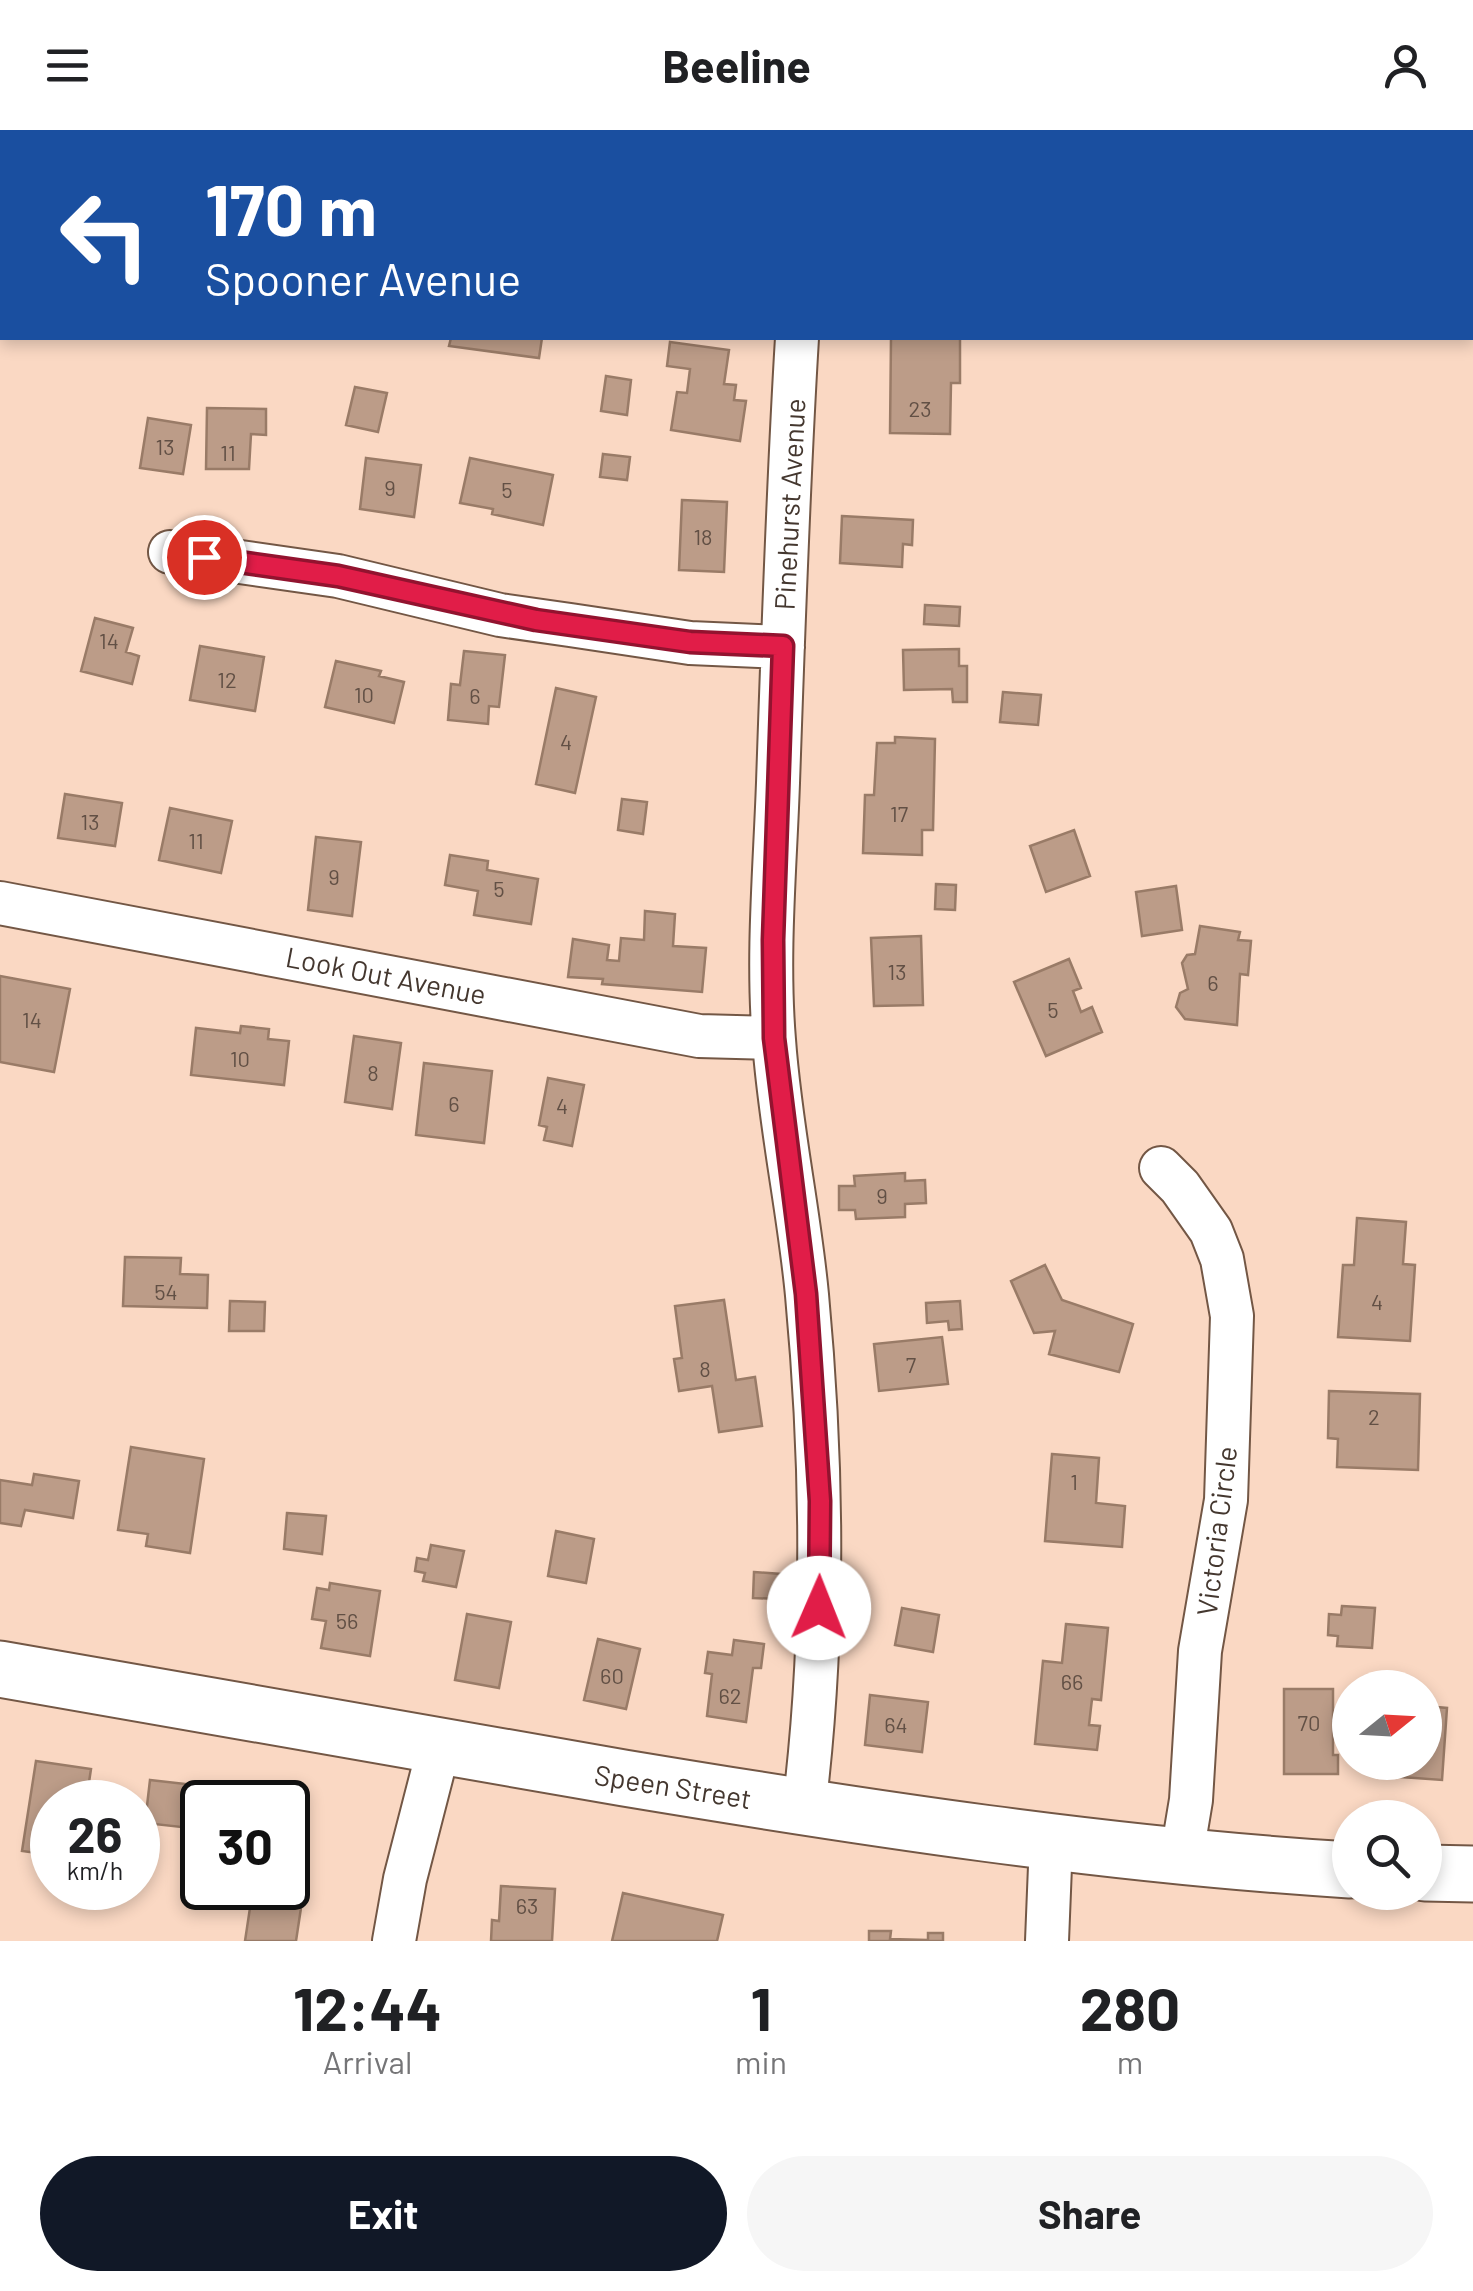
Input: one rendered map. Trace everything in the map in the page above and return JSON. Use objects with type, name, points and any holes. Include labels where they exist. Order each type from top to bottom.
[{"type":"street","name":"Pinehurst Avenue","points":[[796,340],[773,940],[774,1038],[806,1294],[820,1501],[816,1684],[804,1808]]},
{"type":"street","points":[[170,552],[338,576],[553,623],[690,642],[783,646]]},
{"type":"street","name":"Look Out Avenue","points":[[0,903],[698,1036],[774,1038]]},
{"type":"street","name":"Victoria Circle","points":[[1161,1168],[1180,1187],[1211,1231],[1222,1259],[1232,1316],[1226,1500],[1200,1652],[1191,1800],[1182,1854]]},
{"type":"street","name":"Speen Street","points":[[0,1669],[804,1808],[1051,1841],[1332,1868]]},
{"type":"street","points":[[394,1941],[405,1879],[439,1747]]},
{"type":"street","points":[[1047,1941],[1051,1841]]},
{"type":"street","points":[[1442,1873],[1473,1874]]},
{"type":"building","points":[[450,340],[542,340],[539,358],[449,346]]},
{"type":"building","points":[[891,340],[960,340],[960,383],[951,383],[950,434],[890,433]]},
{"type":"building","points":[[670,342],[729,350],[724,384],[736,385],[734,400],[746,401],[740,441],[671,430],[677,392],[687,393],[690,369],[667,366]]},
{"type":"building","points":[[606,376],[631,380],[627,415],[601,411]]},
{"type":"building","points":[[355,387],[387,393],[378,432],[346,425]]},
{"type":"building","points":[[207,408],[266,409],[266,435],[251,434],[249,469],[206,469]]},
{"type":"building","points":[[148,418],[191,425],[183,474],[140,468]]},
{"type":"building","points":[[603,454],[630,457],[627,480],[600,477]]},
{"type":"building","points":[[366,458],[421,465],[414,517],[360,509]]},
{"type":"building","points":[[470,458],[553,475],[543,525],[460,503]]},
{"type":"building","points":[[682,500],[727,502],[724,572],[679,570]]},
{"type":"building","points":[[842,516],[913,520],[912,545],[903,544],[902,567],[840,563]]},
{"type":"building","points":[[925,605],[960,607],[959,626],[924,624]]},
{"type":"building","points":[[95,618],[133,628],[126,652],[139,656],[132,684],[81,671]]},
{"type":"building","points":[[200,646],[264,657],[255,711],[190,700]]},
{"type":"building","points":[[959,649],[959,666],[967,666],[967,702],[953,702],[952,689],[904,690],[903,650]]},
{"type":"building","points":[[464,651],[505,655],[499,707],[489,706],[488,724],[448,720],[451,684],[460,685]]},
{"type":"building","points":[[336,661],[381,671],[379,676],[404,682],[394,723],[325,707]]},
{"type":"building","points":[[556,688],[596,697],[575,793],[536,784]]},
{"type":"building","points":[[1003,692],[1041,695],[1038,725],[1000,722]]},
{"type":"building","points":[[895,737],[935,739],[933,830],[922,830],[922,855],[863,853],[865,795],[874,795],[877,743],[895,743]]},
{"type":"building","points":[[65,794],[122,803],[115,846],[58,838]]},
{"type":"building","points":[[622,799],[647,802],[643,834],[618,830]]},
{"type":"building","points":[[170,808],[232,821],[221,873],[159,860]]},
{"type":"building","points":[[1074,830],[1090,876],[1046,892],[1030,846]]},
{"type":"building","points":[[316,837],[361,842],[352,916],[308,910]]},
{"type":"building","points":[[450,855],[488,861],[487,870],[538,879],[531,924],[474,915],[478,891],[445,885]]},
{"type":"building","points":[[936,884],[956,885],[955,910],[935,909]]},
{"type":"building","points":[[1176,886],[1182,930],[1142,936],[1136,892]]},
{"type":"building","points":[[645,911],[675,914],[673,946],[706,948],[702,992],[602,984],[603,979],[568,977],[573,939],[609,945],[607,960],[619,961],[621,938],[644,940]]},
{"type":"building","points":[[1200,926],[1240,932],[1238,940],[1251,941],[1248,975],[1240,974],[1237,1025],[1185,1019],[1176,1007],[1180,993],[1188,989],[1182,963],[1187,955],[1195,954]]},
{"type":"building","points":[[921,936],[923,1005],[874,1006],[871,938]]},
{"type":"building","points":[[1069,959],[1081,988],[1073,991],[1081,1012],[1092,1007],[1102,1032],[1046,1056],[1014,982]]},
{"type":"building","points":[[0,976],[70,989],[54,1072],[0,1062]]},
{"type":"building","points":[[241,1026],[269,1029],[268,1039],[289,1041],[284,1085],[191,1075],[196,1028],[240,1033]]},
{"type":"building","points":[[354,1036],[401,1043],[392,1109],[345,1102]]},
{"type":"building","points":[[424,1063],[492,1071],[484,1143],[416,1135]]},
{"type":"building","points":[[548,1078],[584,1085],[572,1146],[544,1140],[547,1127],[539,1125]]},
{"type":"building","points":[[905,1173],[905,1181],[925,1180],[926,1203],[905,1204],[905,1217],[856,1219],[855,1210],[839,1210],[839,1186],[855,1186],[854,1176]]},
{"type":"building","points":[[1357,1218],[1406,1222],[1403,1264],[1415,1265],[1410,1341],[1338,1337],[1343,1265],[1354,1265]]},
{"type":"building","points":[[125,1257],[181,1258],[180,1274],[208,1275],[207,1308],[123,1306]]},
{"type":"building","points":[[1045,1265],[1062,1300],[1133,1324],[1119,1372],[1049,1354],[1055,1331],[1034,1333],[1011,1281]]},
{"type":"building","points":[[724,1300],[736,1380],[755,1377],[762,1426],[719,1432],[712,1386],[679,1391],[674,1359],[682,1358],[675,1306]]},
{"type":"building","points":[[230,1301],[265,1302],[264,1331],[229,1331]]},
{"type":"building","points":[[960,1301],[962,1329],[949,1330],[948,1321],[927,1323],[926,1303]]},
{"type":"building","points":[[942,1337],[948,1384],[879,1391],[874,1344]]},
{"type":"building","points":[[1329,1391],[1420,1394],[1418,1470],[1337,1467],[1338,1439],[1328,1438]]},
{"type":"building","points":[[131,1447],[204,1459],[190,1553],[146,1546],[148,1534],[118,1530]]},
{"type":"building","points":[[1052,1454],[1099,1458],[1096,1503],[1125,1506],[1122,1547],[1045,1541]]},
{"type":"building","points":[[34,1474],[79,1481],[73,1518],[25,1510],[21,1526],[0,1523],[0,1480],[32,1485]]},
{"type":"building","points":[[287,1513],[326,1516],[322,1554],[284,1549]]},
{"type":"building","points":[[556,1531],[594,1539],[586,1583],[548,1576]]},
{"type":"building","points":[[431,1545],[464,1551],[456,1587],[423,1581],[425,1573],[415,1571],[417,1558],[428,1560]]},
{"type":"building","points":[[754,1572],[781,1574],[780,1599],[753,1598]]},
{"type":"building","points":[[330,1583],[380,1591],[370,1656],[321,1648],[326,1621],[312,1619],[317,1588],[329,1590]]},
{"type":"building","points":[[1342,1606],[1375,1608],[1372,1648],[1337,1646],[1338,1636],[1328,1635],[1329,1614],[1341,1615]]},
{"type":"building","points":[[902,1608],[939,1615],[933,1652],[895,1645]]},
{"type":"building","points":[[467,1614],[511,1622],[499,1688],[455,1680]]},
{"type":"building","points":[[1066,1624],[1108,1628],[1101,1700],[1092,1699],[1089,1725],[1100,1726],[1097,1750],[1035,1744],[1043,1661],[1062,1663]]},
{"type":"building","points":[[598,1639],[640,1649],[626,1709],[584,1700]]},
{"type":"building","points":[[734,1640],[764,1644],[761,1668],[753,1668],[746,1722],[707,1716],[712,1674],[705,1673],[708,1652],[732,1655]]},
{"type":"building","points":[[1284,1689],[1332,1689],[1332,1774],[1284,1774]]},
{"type":"building","points":[[870,1695],[928,1702],[922,1752],[865,1745]]},
{"type":"building","points":[[1442,1708],[1447,1708],[1442,1780]]},
{"type":"building","points":[[36,1761],[91,1769],[89,1780],[33,1780]]},
{"type":"building","points":[[160,1781],[180,1783],[180,1827],[160,1825]]},
{"type":"building","points":[[30,1800],[30,1852],[22,1851]]},
{"type":"building","points":[[501,1886],[555,1889],[552,1941],[491,1941],[492,1920],[499,1921]]},
{"type":"building","points":[[623,1893],[723,1915],[717,1941],[612,1941]]},
{"type":"building","points":[[250,1910],[301,1910],[296,1941],[245,1941]]},
{"type":"building","points":[[869,1931],[891,1931],[890,1939],[928,1940],[928,1933],[943,1933],[943,1941],[869,1941]]},
{"type":"route","points":[[204,557],[338,576],[536,620],[690,642],[783,646],[772,988],[778,1088],[799,1231],[817,1428],[819,1608]]}]
